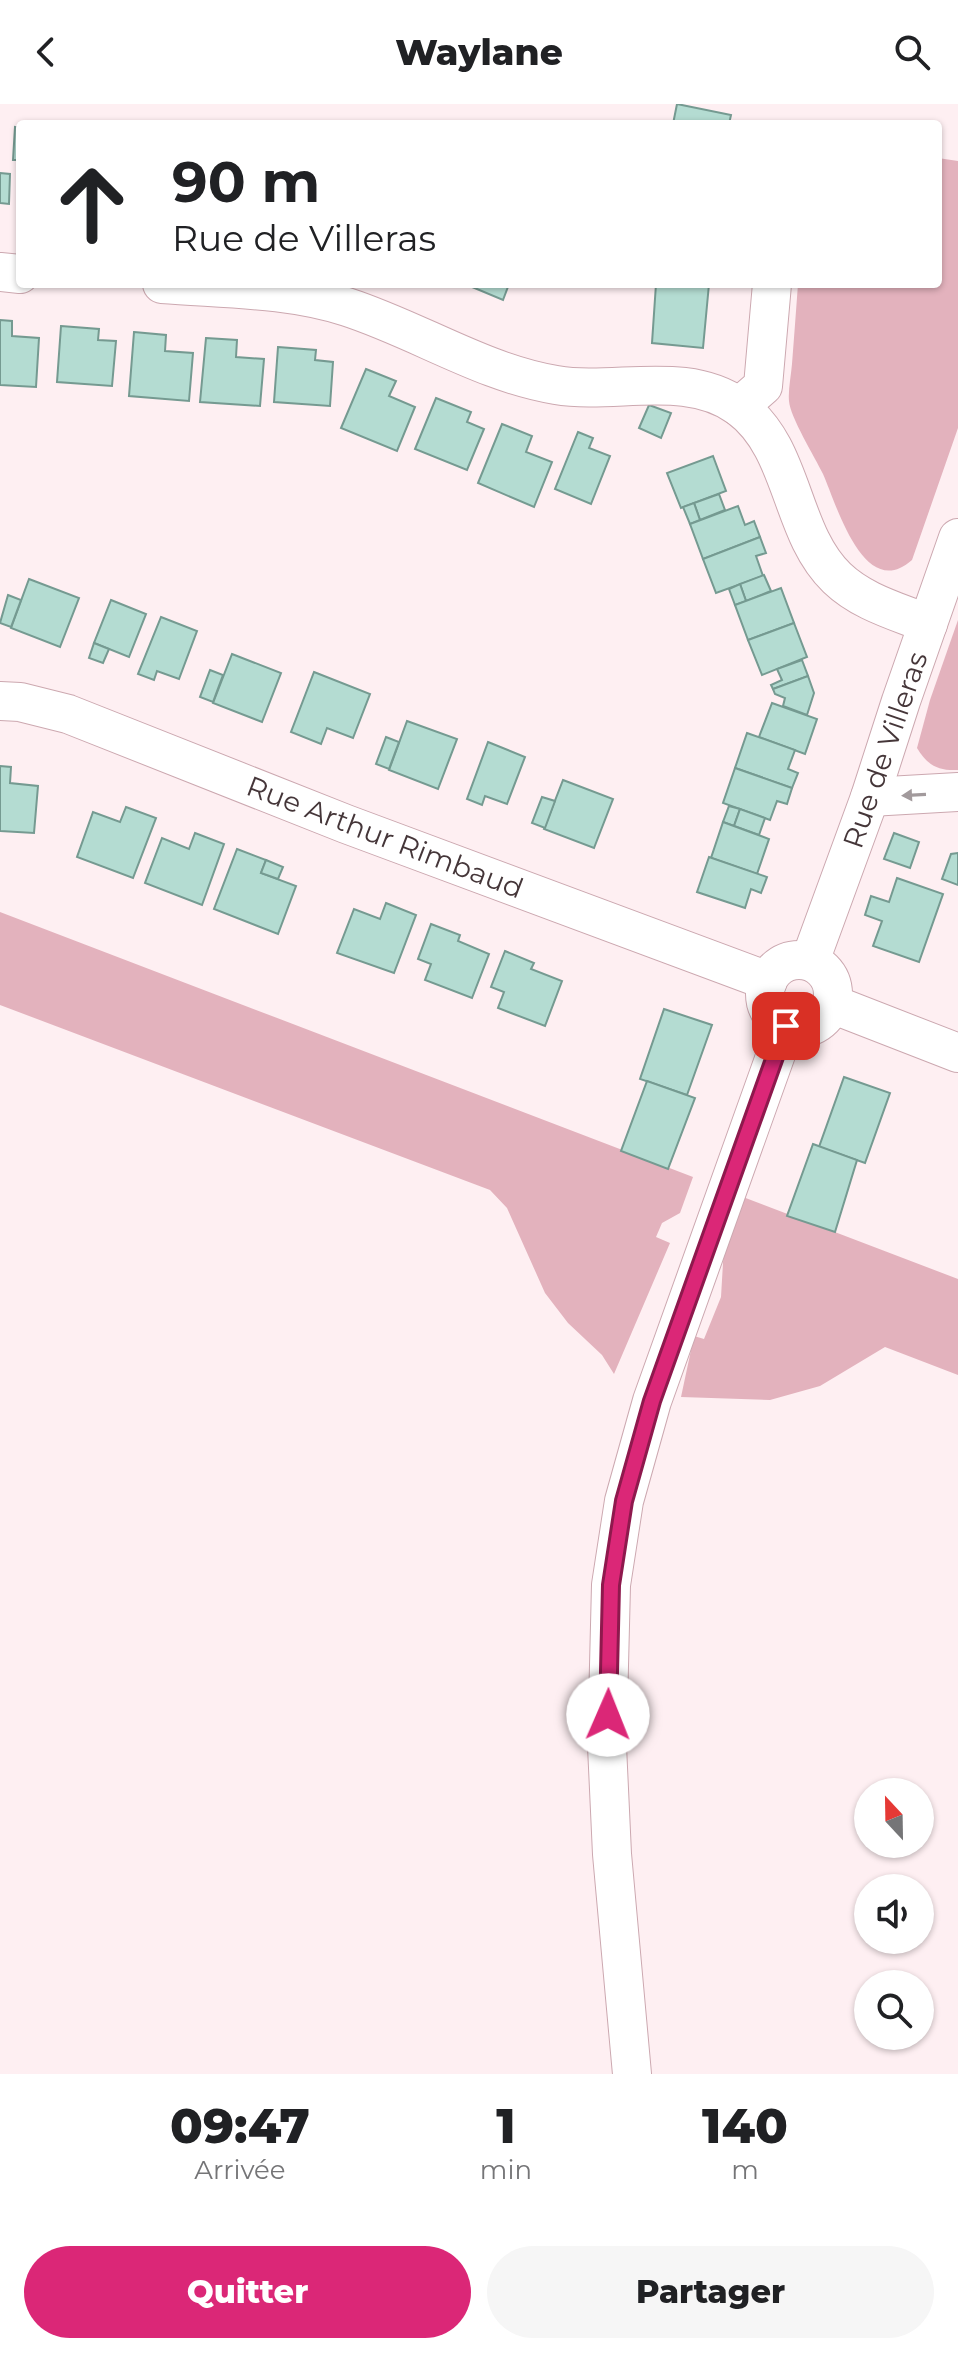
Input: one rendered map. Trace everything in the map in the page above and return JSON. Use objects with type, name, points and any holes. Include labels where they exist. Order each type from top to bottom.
[{"type":"street","points":[[216,288],[284,293],[350,308],[514,376],[557,386],[598,389],[673,386],[720,396],[739,407],[758,425],[774,450],[816,551],[836,577],[864,599],[928,624]]},
{"type":"street","points":[[739,407],[763,386],[772,288]]},
{"type":"street","name":"Rue de Villeras","points":[[810,961],[870,797],[958,538]]},
{"type":"street","name":"Rue Arthur Rimbaud","points":[[0,701],[20,702],[68,714],[346,824],[768,981]]},
{"type":"street","points":[[870,797],[958,792]]},
{"type":"street","points":[[790,961],[810,961],[827,974],[832,984],[832,1004],[827,1014],[809,1027],[786,1026],[777,1020],[766,1002],[768,981],[773,972],[790,961]]},
{"type":"street","points":[[832,1004],[958,1053]]},
{"type":"street","points":[[632,2074],[612,1854],[607,1746],[611,1585],[628,1487],[652,1401],[786,1026]]},
{"type":"shaded area","points":[[942,159],[958,161],[958,428],[912,560],[895,570],[880,569],[866,559],[844,525],[790,408],[798,288],[942,288]]},
{"type":"shaded area","points":[[958,620],[958,770],[951,770],[934,766],[917,748]]},
{"type":"shaded area","points":[[0,912],[693,1177],[680,1213],[662,1223],[656,1237],[670,1243],[614,1374],[602,1355],[568,1323],[545,1293],[507,1208],[490,1190],[0,1005]]},
{"type":"shaded area","points":[[743,1197],[958,1279],[958,1375],[885,1347],[820,1386],[770,1400],[681,1397],[694,1336],[704,1339],[721,1297],[724,1246]]},
{"type":"building","points":[[677,104],[731,115],[730,120],[674,120]]},
{"type":"building","points":[[15,127],[16,160],[13,160]]},
{"type":"building","points":[[0,173],[10,174],[9,204],[0,203]]},
{"type":"building","points":[[474,288],[508,288],[503,300]]},
{"type":"building","points":[[656,288],[709,288],[703,348],[652,343]]},
{"type":"building","points":[[0,320],[12,321],[12,336],[39,338],[36,387],[0,385]]},
{"type":"building","points":[[61,326],[99,329],[98,340],[116,341],[112,386],[57,382]]},
{"type":"building","points":[[134,332],[166,335],[165,351],[193,353],[189,401],[129,396]]},
{"type":"building","points":[[206,338],[237,340],[236,357],[264,359],[260,406],[200,402]]},
{"type":"building","points":[[278,347],[316,350],[315,360],[333,362],[330,406],[274,402]]},
{"type":"building","points":[[366,369],[396,381],[389,396],[415,407],[397,451],[341,428]]},
{"type":"building","points":[[436,398],[471,412],[467,422],[484,429],[467,470],[415,449]]},
{"type":"building","points":[[649,405],[671,413],[661,438],[639,428]]},
{"type":"building","points":[[502,424],[532,436],[526,452],[552,462],[534,507],[478,483]]},
{"type":"building","points":[[578,432],[593,438],[589,448],[610,456],[591,504],[555,489]]},
{"type":"building","points":[[713,456],[726,491],[681,508],[667,473]]},
{"type":"building","points":[[719,494],[725,510],[700,520],[694,503]]},
{"type":"building","points":[[694,503],[700,520],[690,524],[683,507]]},
{"type":"building","points":[[738,506],[745,525],[754,521],[760,537],[703,559],[690,524]]},
{"type":"building","points":[[760,537],[766,553],[756,556],[763,576],[716,593],[703,559]]},
{"type":"building","points":[[764,575],[771,591],[746,601],[740,584]]},
{"type":"building","points":[[29,579],[79,598],[60,647],[11,628]]},
{"type":"building","points":[[740,584],[746,601],[735,605],[729,589]]},
{"type":"building","points":[[781,588],[794,623],[748,640],[735,605]]},
{"type":"building","points":[[8,595],[21,600],[11,627],[0,623]]},
{"type":"building","points":[[111,600],[146,614],[129,657],[94,643]]},
{"type":"building","points":[[161,617],[197,631],[179,679],[157,671],[154,680],[138,674]]},
{"type":"building","points":[[794,623],[807,657],[762,675],[748,640]]},
{"type":"building","points":[[94,643],[109,649],[103,663],[89,658]]},
{"type":"building","points":[[232,654],[281,673],[262,722],[213,703]]},
{"type":"building","points":[[802,660],[808,676],[773,689],[771,685],[782,680],[777,669]]},
{"type":"building","points":[[210,670],[223,675],[213,702],[200,697]]},
{"type":"building","points":[[314,672],[370,694],[353,738],[327,728],[321,744],[291,732]]},
{"type":"building","points":[[808,676],[814,693],[807,715],[783,706],[785,698],[775,694],[773,689]]},
{"type":"building","points":[[772,703],[817,719],[805,754],[759,737]]},
{"type":"building","points":[[407,721],[457,739],[438,789],[389,770]]},
{"type":"building","points":[[747,733],[795,750],[788,769],[798,773],[792,788],[735,768]]},
{"type":"building","points":[[386,737],[399,742],[389,769],[376,764]]},
{"type":"building","points":[[488,742],[525,757],[507,804],[485,796],[482,805],[467,799]]},
{"type":"building","points":[[0,766],[11,767],[10,783],[38,786],[34,833],[0,831]]},
{"type":"building","points":[[735,768],[792,788],[787,804],[777,801],[770,820],[723,803]]},
{"type":"building","points":[[563,780],[613,799],[594,848],[544,829]]},
{"type":"building","points":[[542,797],[555,801],[545,828],[532,823]]},
{"type":"building","points":[[729,806],[740,809],[734,826],[723,822]]},
{"type":"building","points":[[126,807],[156,818],[133,878],[77,857],[93,812],[120,822]]},
{"type":"building","points":[[740,809],[765,818],[759,835],[734,826]]},
{"type":"building","points":[[723,822],[769,839],[757,874],[711,858]]},
{"type":"building","points":[[195,833],[224,844],[202,905],[145,883],[162,838],[189,849]]},
{"type":"building","points":[[894,833],[919,842],[910,868],[884,859]]},
{"type":"building","points":[[237,849],[266,860],[261,873],[296,886],[278,934],[214,909]]},
{"type":"building","points":[[958,853],[958,885],[942,879],[951,854]]},
{"type":"building","points":[[709,857],[767,877],[761,893],[751,889],[745,908],[697,892]]},
{"type":"building","points":[[266,860],[283,867],[278,879],[261,873]]},
{"type":"building","points":[[897,878],[943,894],[919,962],[873,946],[882,921],[865,915],[871,896],[889,902]]},
{"type":"building","points":[[386,903],[416,915],[394,973],[337,953],[354,909],[380,919]]},
{"type":"building","points":[[431,924],[460,935],[458,941],[489,954],[472,998],[425,980],[431,964],[418,959]]},
{"type":"building","points":[[505,951],[534,963],[531,969],[562,981],[545,1026],[498,1008],[504,992],[491,987]]},
{"type":"building","points":[[664,1009],[712,1025],[687,1095],[640,1079]]},
{"type":"building","points":[[844,1077],[890,1093],[865,1163],[819,1147]]},
{"type":"building","points":[[647,1081],[695,1098],[668,1169],[621,1151]]},
{"type":"building","points":[[813,1144],[857,1160],[835,1232],[787,1216]]},
{"type":"route","points":[[608,1715],[611,1585],[624,1501],[652,1401],[755,1120],[786,1026]]}]
